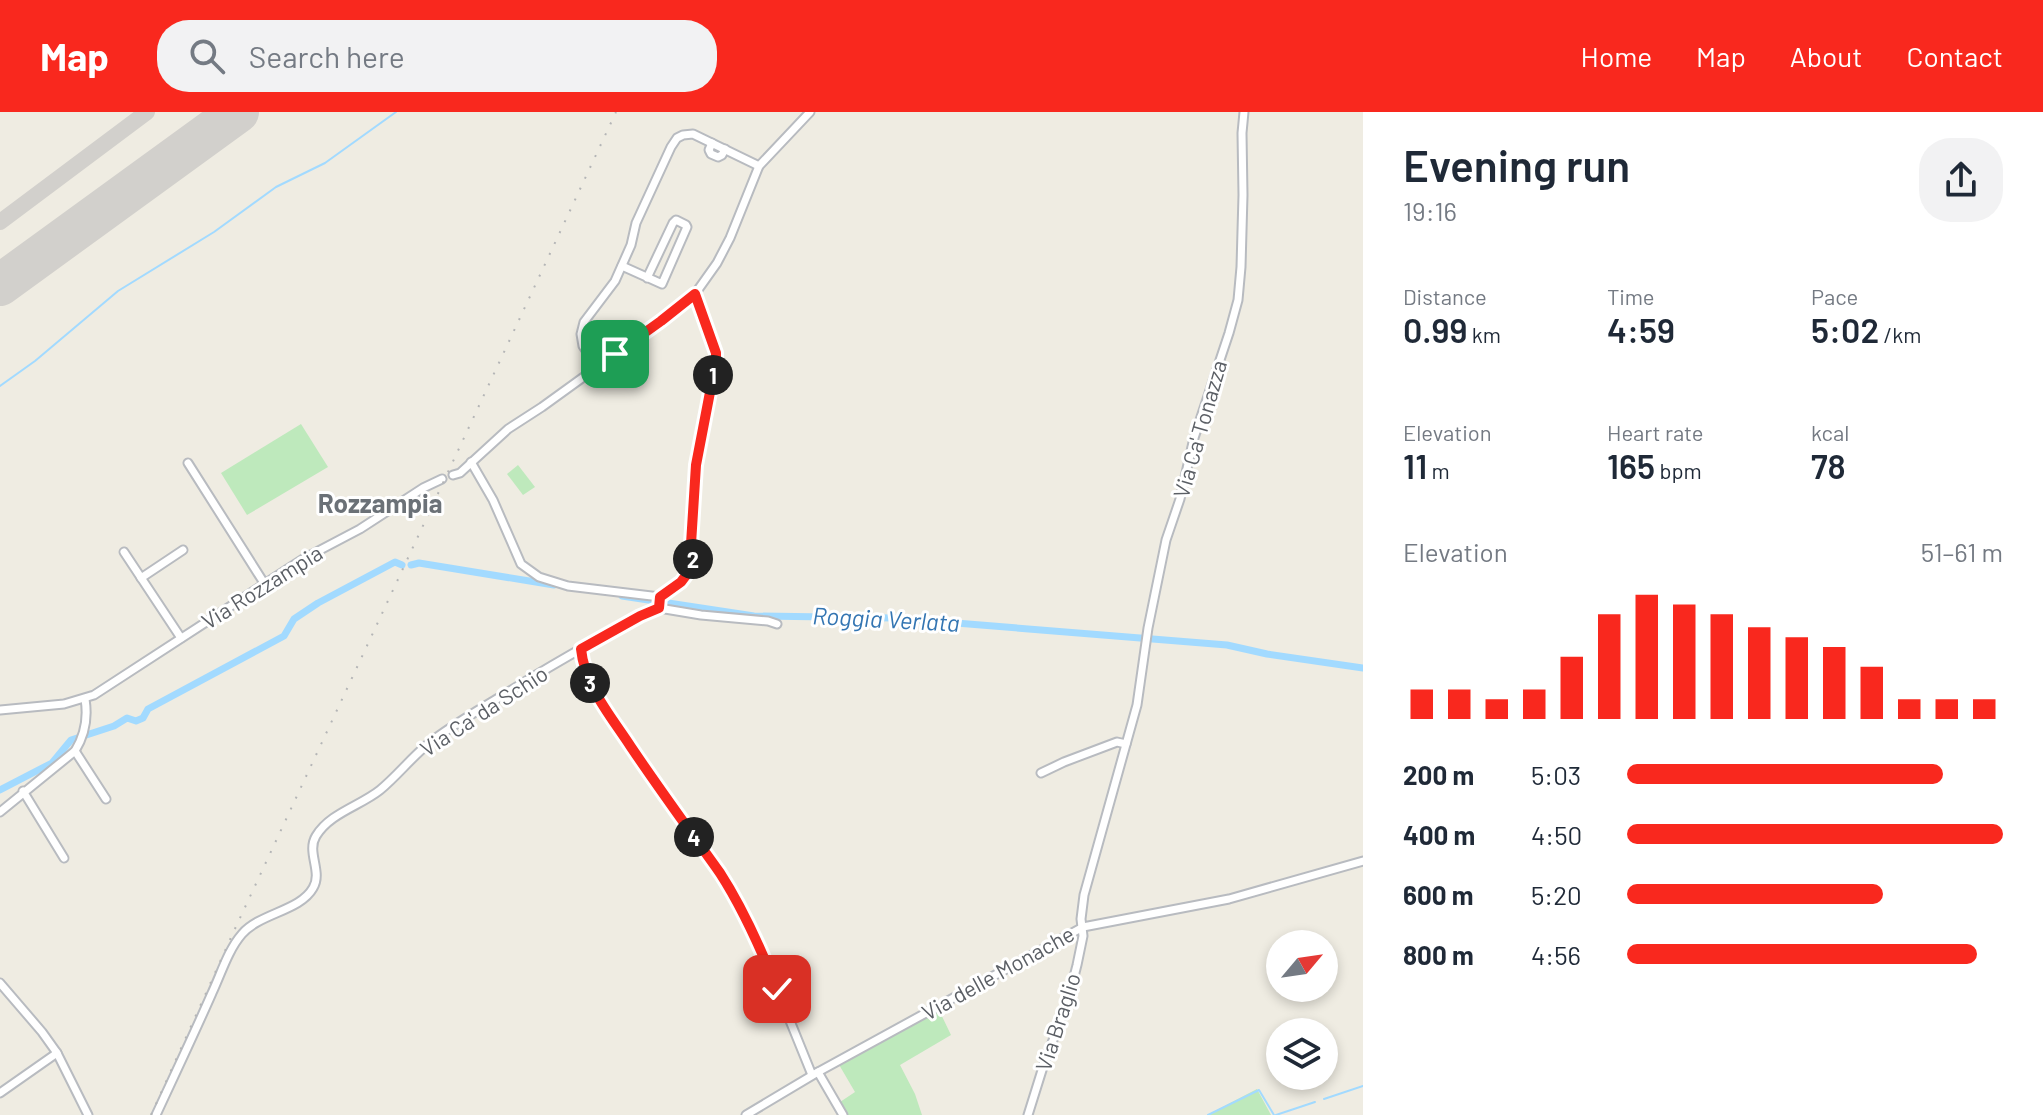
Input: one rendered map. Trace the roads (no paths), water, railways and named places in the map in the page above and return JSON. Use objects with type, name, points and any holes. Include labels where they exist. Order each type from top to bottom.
[{"type":"street","points":[[453,475],[460,473],[508,429],[695,294],[730,238],[759,166],[810,112]]},
{"type":"street","name":"Via Ca' Tonazza","points":[[1083,927],[1084,895],[1137,705],[1166,540],[1180,499],[1194,438],[1238,300],[1244,112]]},
{"type":"street","points":[[597,367],[583,346],[581,334],[584,322],[615,281],[641,212],[677,138],[693,134],[759,166]]},
{"type":"street","points":[[622,266],[647,278],[662,284],[686,225],[676,220],[673,223],[647,278]]},
{"type":"street","name":"Via Ca' da Schio","points":[[156,1115],[242,934],[261,920],[302,900],[313,890],[317,878],[313,848],[315,837],[326,824],[377,793],[430,742],[503,695],[640,616],[660,602],[687,574],[693,560],[691,544],[696,465],[716,361],[695,294]]},
{"type":"street","points":[[471,462],[493,500],[521,564],[539,577],[568,586],[660,602],[701,615],[777,624]]},
{"type":"street","points":[[188,463],[264,583]]},
{"type":"street","name":"Via Rozzampia","points":[[85,699],[264,583],[442,479]]},
{"type":"street","points":[[141,578],[183,550]]},
{"type":"street","points":[[124,552],[181,638]]},
{"type":"street","points":[[581,649],[583,664],[594,691],[722,876],[748,920],[815,1074],[843,1115]]},
{"type":"street","points":[[0,710],[85,699],[87,710],[82,737],[75,751],[0,812]]},
{"type":"street","points":[[1041,773],[1117,742],[1126,744]]},
{"type":"street","points":[[75,751],[106,799]]},
{"type":"street","points":[[23,791],[64,858]]},
{"type":"street","name":"Via delle Monache","points":[[746,1115],[1083,927],[1229,899],[1363,861]]},
{"type":"street","name":"Via Braglio","points":[[1028,1115],[1068,1000],[1083,927]]},
{"type":"street","points":[[0,983],[57,1053],[88,1115]]},
{"type":"street","points":[[0,1093],[57,1053]]},
{"type":"waterway","points":[[0,386],[35,361],[118,291],[214,232],[276,187],[325,163],[396,112]]},
{"type":"waterway","name":"Roggia Verlata","points":[[0,790],[52,763],[71,740],[114,726],[127,718],[136,721],[143,718],[148,709],[284,636],[294,619],[318,603],[395,562],[402,565]]},
{"type":"waterway","name":"Roggia Verlata","points":[[411,565],[419,563],[554,585]]},
{"type":"waterway","name":"Roggia Verlata","points":[[622,596],[754,616],[894,618],[1227,645],[1363,668]]},
{"type":"waterway","points":[[29,1011],[42,1026]]},
{"type":"waterway","points":[[1324,1099],[1363,1086]]},
{"type":"waterway","points":[[1208,1115],[1259,1090],[1274,1115]]},
{"type":"waterway","points":[[83,1098],[92,1115]]},
{"type":"waterway","points":[[1276,1115],[1315,1102]]},
{"type":"railway","points":[[151,1115],[616,112]]},
{"type":"district","name":"Rozzampia","points":[[380,504]]}]
